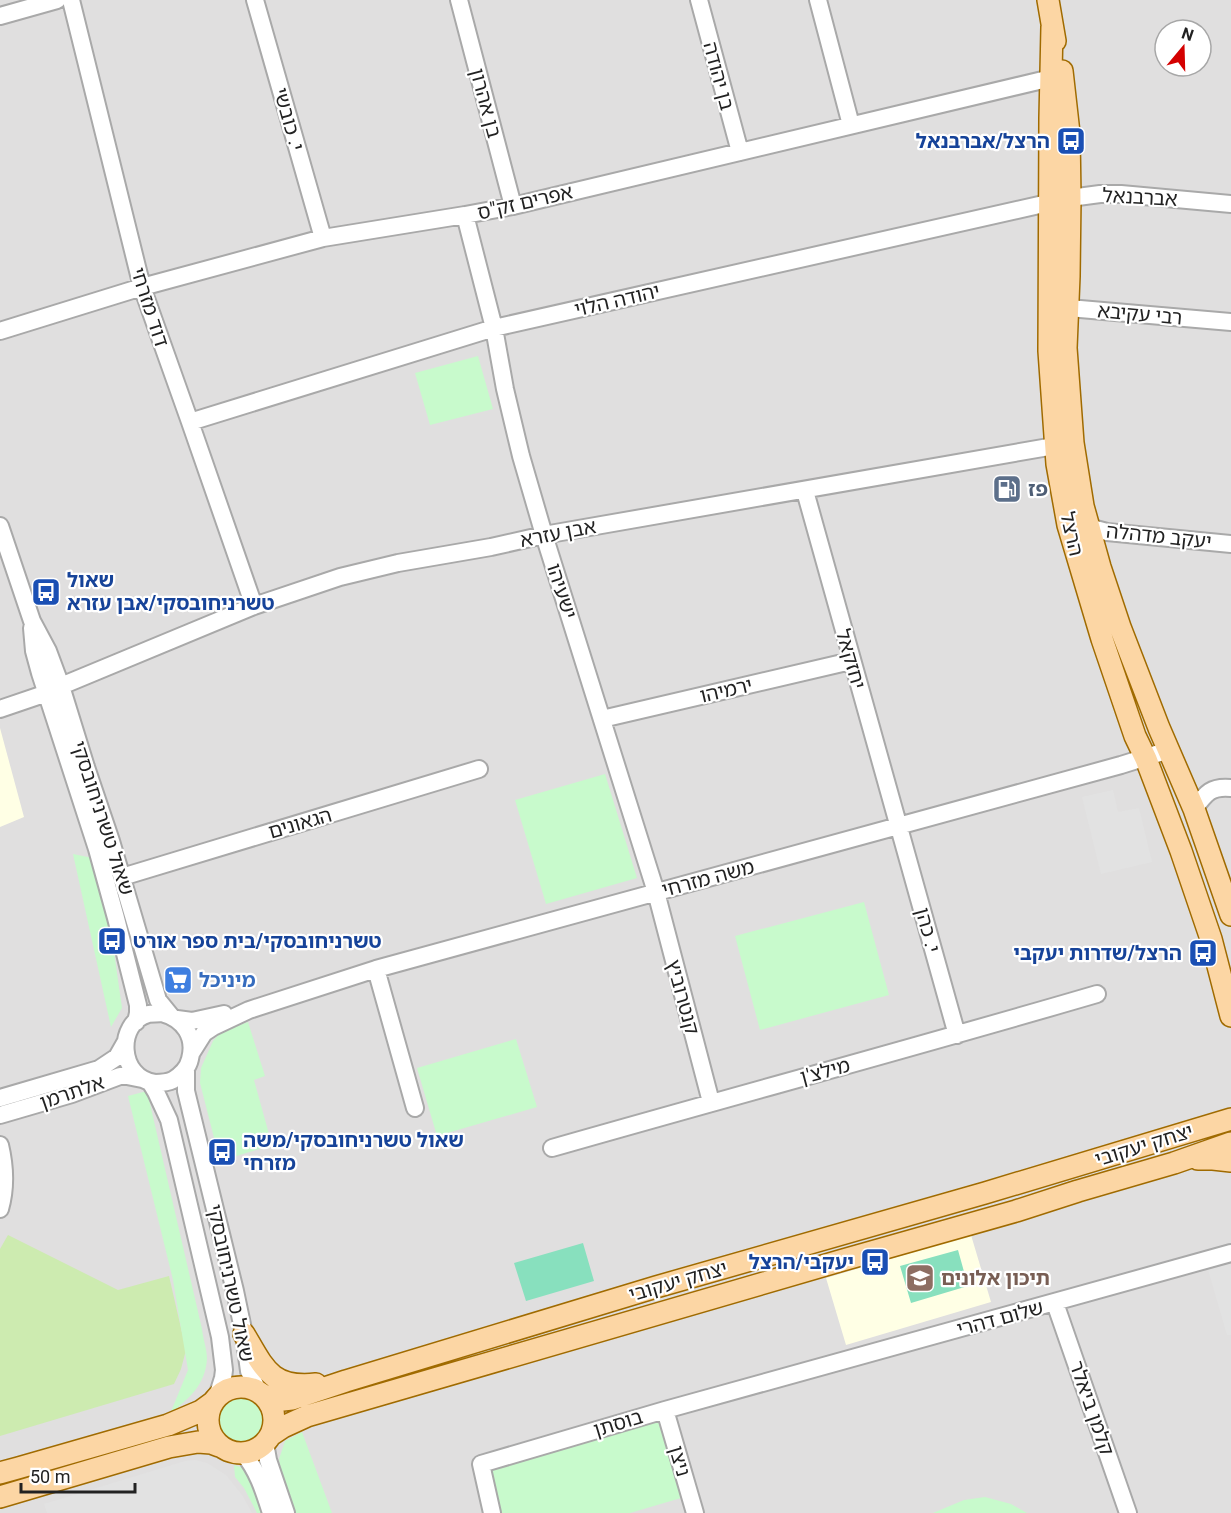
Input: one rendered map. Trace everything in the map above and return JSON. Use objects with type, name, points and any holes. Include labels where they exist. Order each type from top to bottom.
[{"type":"main road","name":"הרצל","points":[[1048,0],[1060,60],[1069,133],[1060,200],[1059,307],[1049,351],[1064,445],[1068,525],[1116,683],[1181,851],[1211,939],[1231,1016]]},
{"type":"main road","name":"הרצל","points":[[1052,27],[1050,118],[1060,200]]},
{"type":"main road","name":"הרצל","points":[[1064,445],[1102,575],[1120,627],[1168,750],[1194,809],[1231,915]]},
{"type":"main road","name":"יצחק יעקובי","points":[[260,1393],[283,1400],[291,1399],[656,1287],[986,1193],[1231,1119]]},
{"type":"main road","name":"יצחק יעקובי","points":[[268,1439],[290,1423],[307,1416],[1016,1211],[1174,1163],[1231,1143]]},
{"type":"main road","points":[[1174,1163],[1202,1159],[1231,1161]]},
{"type":"main road","points":[[244,1334],[266,1370],[281,1382],[300,1386],[346,1381]]},
{"type":"main road","points":[[0,1473],[168,1425],[201,1412],[224,1391],[232,1388],[241,1386],[260,1393],[269,1401],[273,1409],[274,1426],[268,1439],[258,1449],[248,1453],[228,1451],[211,1443],[198,1442],[170,1447],[0,1497]]},
{"type":"main road","points":[[214,1400],[208,1412],[207,1421],[209,1431],[219,1446]]},
{"type":"street","points":[[0,16],[57,0]]},
{"type":"street","name":"דוד מזרחי","points":[[71,0],[141,287],[254,606]]},
{"type":"street","name":"י. כובשי","points":[[255,0],[322,238]]},
{"type":"street","name":"בן אהרון","points":[[459,0],[513,206]]},
{"type":"street","name":"בן יהודה","points":[[699,0],[740,152]]},
{"type":"street","points":[[818,0],[851,125]]},
{"type":"street","name":"אפרים זק\"ס","points":[[0,331],[141,287],[322,238],[465,216],[513,206],[1052,76]]},
{"type":"street","name":"אברבנאל","points":[[1060,200],[1100,194],[1121,194],[1231,204]]},
{"type":"street","name":"יהודה הלוי","points":[[190,422],[495,328],[1060,200]]},
{"type":"street","name":"ישעיהו","points":[[465,216],[495,328],[505,389],[521,456],[656,892]]},
{"type":"street","name":"רבי עקיבא","points":[[1059,307],[1231,322]]},
{"type":"street","name":"אבן עזרא","points":[[0,709],[28,699],[58,693],[254,606],[340,576],[544,535],[1064,445]]},
{"type":"street","name":"יחזקאל","points":[[805,491],[899,826]]},
{"type":"street","name":"שאול טשרניחובסקי","points":[[0,526],[32,621],[34,651],[58,693],[122,877],[158,1000],[174,1017]]},
{"type":"street","name":"יעקב מדהלה","points":[[1088,527],[1107,532],[1231,544]]},
{"type":"street","name":"ירמיהו","points":[[602,718],[851,661]]},
{"type":"street","name":"שאול טשרניחובסקי","points":[[58,693],[138,1005],[136,1022]]},
{"type":"street","name":"משה מזרחי","points":[[192,1052],[204,1033],[249,1010],[376,969],[1146,759],[1168,750]]},
{"type":"street","name":"הגאונים","points":[[122,877],[479,769]]},
{"type":"street","points":[[1194,809],[1204,795],[1217,787],[1231,788]]},
{"type":"street","name":"י. כהן","points":[[899,826],[957,1035]]},
{"type":"street","name":"קנטרוביץ","points":[[656,892],[711,1102]]},
{"type":"street","points":[[376,969],[415,1108]]},
{"type":"street","name":"מילצ'ן","points":[[552,1148],[1097,994]]},
{"type":"street","name":"משה מזרחי","points":[[174,1017],[192,1021],[249,1010]]},
{"type":"street","points":[[162,1013],[174,1017],[184,1025],[192,1043],[192,1052],[186,1069],[170,1081],[158,1083],[147,1081],[133,1071],[126,1056],[125,1048],[132,1027],[148,1014],[162,1013]]},
{"type":"street","name":"אלתרמן","points":[[0,1098],[106,1065],[117,1057],[127,1039]]},
{"type":"street","name":"שאול טשרניחובסקי","points":[[186,1069],[186,1091],[244,1334],[249,1371],[260,1393]]},
{"type":"street","name":"אלתרמן","points":[[0,1115],[72,1094],[120,1076],[147,1081]]},
{"type":"street","name":"שאול טשרניחובסקי","points":[[147,1081],[156,1092],[169,1120],[220,1337],[224,1370],[214,1400]]},
{"type":"street","points":[[0,1145],[4,1176],[0,1209]]},
{"type":"street","name":"שלום דהרי","points":[[804,1371],[1231,1253]]},
{"type":"street","name":"קלמן ביאלר","points":[[1055,1303],[1128,1513]]},
{"type":"street","name":"בוסתן","points":[[492,1513],[481,1464],[804,1371]]},
{"type":"street","name":"ניצן","points":[[665,1410],[695,1513]]},
{"type":"street","points":[[268,1439],[268,1460],[286,1513]]},
{"type":"street","points":[[243,1453],[257,1473],[271,1513]]},
{"type":"shaded area","points":[[0,0],[1231,0],[1231,1513],[0,1513]]},
{"type":"shaded area","points":[[0,728],[24,817],[0,827]]},
{"type":"shaded area","points":[[1113,790],[1118,812],[1139,808],[1152,862],[1101,874],[1082,797]]},
{"type":"shaded area","points":[[971,1235],[991,1302],[846,1345],[826,1278]]},
{"type":"shaded area","points":[[1231,1259],[1231,1335],[1227,1335],[1207,1266]]},
{"type":"shaded area","points":[[195,1460],[207,1463],[226,1475],[242,1495],[252,1513],[47,1513],[44,1504],[185,1461]]},
{"type":"green space","points":[[478,356],[493,409],[430,425],[415,373]]},
{"type":"green space","points":[[605,774],[637,878],[546,904],[515,800]]},
{"type":"green space","points":[[73,854],[93,858],[105,889],[122,1008],[111,1027]]},
{"type":"green space","points":[[864,902],[889,995],[760,1030],[735,936]]},
{"type":"green space","points":[[248,1022],[265,1076],[254,1080],[272,1145],[220,1161],[200,1083],[201,1068],[213,1041],[221,1032]]},
{"type":"green space","points":[[516,1039],[537,1107],[437,1136],[417,1068]]},
{"type":"green space","points":[[147,1091],[207,1355],[203,1377],[195,1391],[170,1414],[188,1370],[173,1280],[128,1096]]},
{"type":"green space","points":[[8,1235],[118,1290],[169,1276],[186,1350],[174,1384],[0,1436],[0,1249]]},
{"type":"green space","points":[[583,1243],[594,1281],[526,1301],[514,1263]]},
{"type":"green space","points":[[958,1250],[968,1286],[911,1303],[900,1266]]},
{"type":"green space","points":[[235,1392],[245,1392],[259,1399],[266,1418],[259,1437],[245,1444],[235,1444],[225,1440],[218,1433],[214,1423],[214,1413],[218,1403],[225,1396]]},
{"type":"green space","points":[[658,1421],[681,1498],[630,1513],[501,1513],[489,1470]]},
{"type":"green space","points":[[302,1432],[332,1513],[295,1513],[283,1481],[279,1459],[285,1441]]},
{"type":"green space","points":[[234,1465],[254,1475],[268,1513],[257,1513],[244,1488],[235,1477]]},
{"type":"green space","points":[[985,1497],[1011,1504],[1027,1513],[933,1513],[964,1500]]},
{"type":"place","name":"הרצל/אברבנאל","points":[[1071,141]]},
{"type":"place","name":"פז","points":[[1007,489]]},
{"type":"place","name":"שאול טשרניחובסקי/אבן עזרא","points":[[46,592]]},
{"type":"place","name":"טשרניחובסקי/בית ספר אורט","points":[[112,941]]},
{"type":"place","name":"הרצל/שדרות יעקבי","points":[[1203,953]]},
{"type":"place","name":"מיניכל","points":[[178,980]]},
{"type":"place","name":"שאול טשרניחובסקי/משה מזרחי","points":[[222,1152]]},
{"type":"place","name":"יעקבי/הרצל","points":[[875,1262]]},
{"type":"place","name":"תיכון אלונים","points":[[920,1278]]}]
